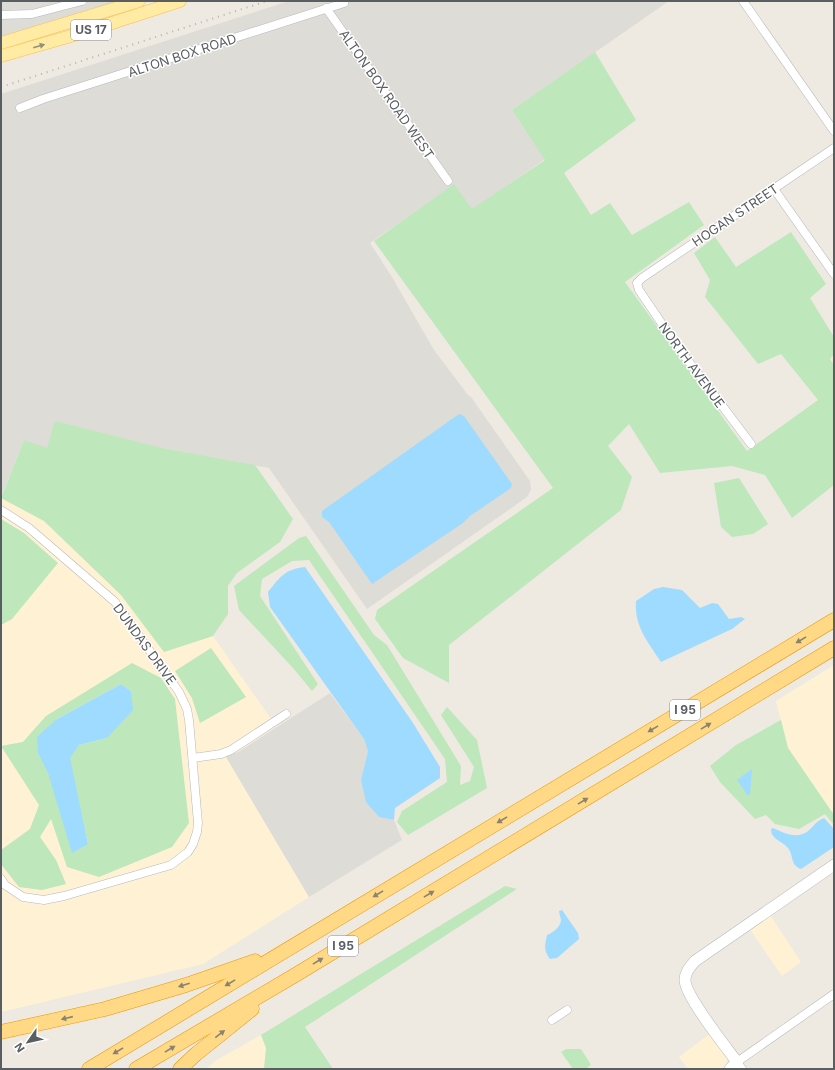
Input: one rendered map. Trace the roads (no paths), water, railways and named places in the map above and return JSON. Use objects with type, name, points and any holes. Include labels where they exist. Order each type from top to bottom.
[{"type":"highway","name":"I 95","points":[[88,1069],[834,620]]},
{"type":"highway","name":"I 95","points":[[136,1069],[297,974],[834,648]]},
{"type":"highway","points":[[1,1032],[105,1009],[226,972],[287,949]]},
{"type":"highway","points":[[180,1069],[216,1037],[297,974]]},
{"type":"main road","name":"US 17","points":[[1,43],[139,1]]},
{"type":"main road","name":"US 17","points":[[1,56],[78,34],[180,1]]},
{"type":"street","points":[[1,15],[32,14],[82,1]]},
{"type":"street","points":[[743,1],[834,131]]},
{"type":"street","name":"ALTON BOX ROAD","points":[[20,108],[43,99],[344,3]]},
{"type":"street","name":"ALTON BOX ROAD WEST","points":[[326,8],[448,181]]},
{"type":"street","name":"HOGAN STREET","points":[[637,283],[642,278],[834,148]]},
{"type":"street","points":[[774,189],[834,274]]},
{"type":"street","name":"NORTH AVENUE","points":[[637,283],[639,290],[677,346],[751,444]]},
{"type":"street","name":"DUNDAS DRIVE","points":[[1,510],[29,528],[122,609],[183,698],[189,720],[193,758],[197,832],[193,844],[188,852],[171,865],[64,896],[34,900],[13,892],[1,880]]},
{"type":"street","points":[[193,758],[221,754],[231,750],[286,714]]},
{"type":"street","points":[[834,865],[695,961],[686,975],[685,981],[689,994],[736,1067],[834,994]]},
{"type":"street","points":[[552,1020],[567,1010]]},
{"type":"water","points":[[459,414],[464,416],[512,484],[511,488],[470,516],[463,523],[372,584],[329,522],[322,517],[322,511]]},
{"type":"water","points":[[305,567],[413,723],[440,767],[440,778],[395,808],[394,820],[379,817],[366,802],[361,780],[368,751],[364,739],[270,607],[268,592],[276,582],[288,572]]},
{"type":"water","points":[[663,587],[682,590],[700,608],[712,603],[718,604],[729,619],[741,617],[745,619],[732,629],[661,662],[647,641],[640,626],[637,618],[636,601],[654,589]]},
{"type":"water","points":[[121,684],[131,691],[133,710],[107,738],[79,745],[70,758],[88,844],[72,853],[48,773],[38,753],[37,737],[57,719]]},
{"type":"water","points":[[752,769],[750,794],[748,796],[737,780]]},
{"type":"water","points":[[824,818],[834,829],[834,847],[801,869],[795,865],[788,848],[773,836],[771,829],[773,828],[781,832],[794,835],[803,834]]},
{"type":"water","points":[[562,910],[578,933],[579,939],[557,958],[550,959],[545,950],[547,935],[558,928],[561,921],[559,911]]},
{"type":"railway","points":[[1,87],[267,1]]}]
